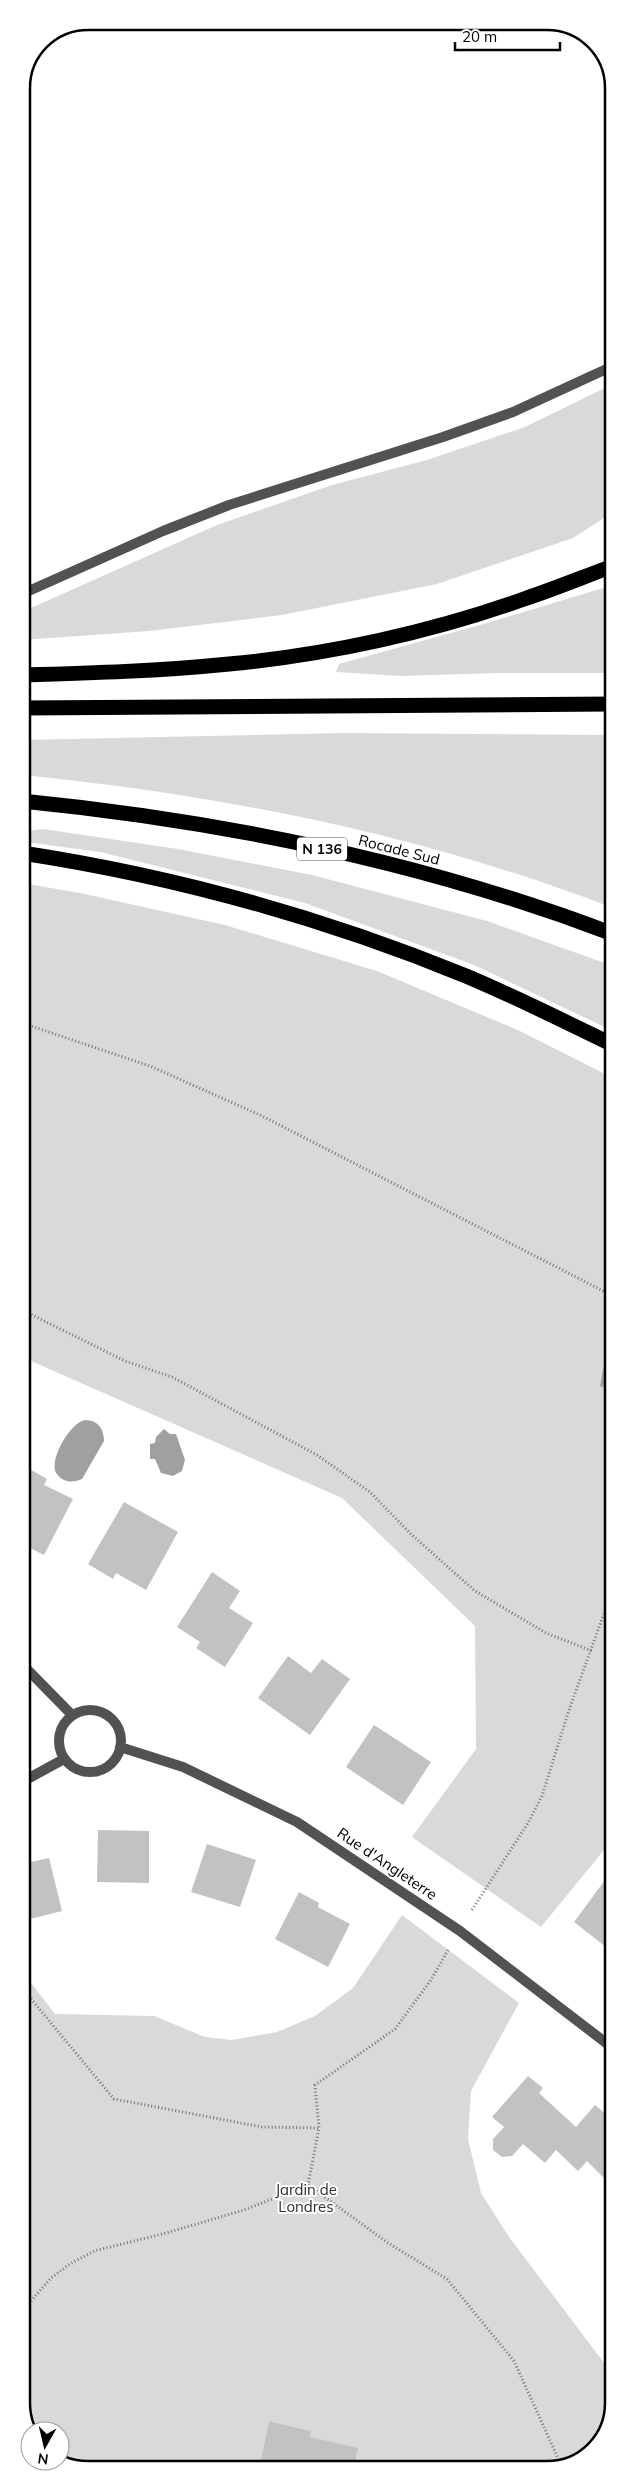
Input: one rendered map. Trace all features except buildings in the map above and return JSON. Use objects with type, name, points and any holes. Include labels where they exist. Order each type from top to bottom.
[{"type":"highway","points":[[30,675],[168,669],[231,664],[312,653],[459,620],[524,600],[605,569]]},
{"type":"highway","points":[[30,708],[605,704]]},
{"type":"highway","name":"Rocade Sud","points":[[30,802],[124,812],[255,833],[404,868],[530,904],[605,931]]},
{"type":"highway","points":[[30,854],[126,872],[289,914],[378,943],[465,976],[605,1041]]},
{"type":"street","points":[[30,590],[163,531],[229,505],[443,437],[513,412],[605,370]]},
{"type":"street","points":[[30,1672],[72,1715]]},
{"type":"street","points":[[92,1710],[111,1718],[117,1726],[120,1747],[110,1764],[96,1771],[81,1771],[64,1759],[58,1740],[64,1722],[72,1715],[92,1710]]},
{"type":"street","name":"Rue d'Angleterre","points":[[120,1747],[183,1767],[297,1822],[460,1931],[605,2042]]},
{"type":"street","points":[[30,1778],[64,1759]]},
{"type":"path","points":[[30,1026],[150,1066],[260,1115],[605,1292]]},
{"type":"path","points":[[30,1314],[125,1361],[172,1377],[317,1455],[370,1492],[412,1535],[475,1591],[546,1633],[592,1651]]},
{"type":"path","points":[[308,2185],[319,2128],[316,2085],[395,2029],[431,1980],[528,1823],[542,1796],[605,1611]]},
{"type":"path","points":[[30,1998],[114,2099],[262,2127],[319,2128]]},
{"type":"path","points":[[30,2304],[51,2278],[70,2264],[94,2252],[226,2215],[308,2185]]},
{"type":"path","points":[[308,2185],[388,2243],[447,2279],[514,2361],[559,2460]]},
{"type":"green space","points":[[605,388],[605,517],[573,538],[437,584],[282,615],[149,631],[30,639],[30,608],[217,525],[332,485],[427,460],[525,427]]},
{"type":"green space","points":[[605,587],[605,673],[499,673],[401,676],[336,672],[339,664],[487,623]]},
{"type":"green space","points":[[344,733],[605,735],[605,905],[542,882],[469,859],[396,839],[322,822],[173,794],[30,776],[30,740]]},
{"type":"green space","points":[[43,829],[178,849],[312,875],[487,921],[605,963],[605,1027],[474,965],[305,903],[100,852],[30,843],[30,831]]},
{"type":"green space","points":[[30,884],[80,893],[225,925],[377,971],[520,1031],[605,1074],[605,1849],[541,1927],[412,1837],[476,1749],[475,1626],[342,1498],[30,1361]]},
{"type":"green space","name":"Jardin de Londres","points":[[402,1915],[519,2003],[471,2091],[468,2139],[481,2193],[509,2237],[605,2364],[605,2404],[601,2426],[591,2441],[576,2453],[559,2460],[548,2461],[342,2461],[310,2437],[311,2431],[269,2421],[261,2461],[84,2461],[70,2458],[70,2421],[33,2421],[30,2404],[30,1981],[55,2014],[154,2016],[205,2037],[232,2040],[277,2032],[315,2016],[353,1988]]},
{"type":"shaded area","points":[[605,1360],[605,1388],[600,1386]]},
{"type":"shaded area","points":[[85,1420],[97,1423],[103,1433],[104,1441],[82,1479],[72,1481],[62,1479],[56,1473],[55,1467],[58,1451],[67,1434]]},
{"type":"shaded area","points":[[164,1429],[170,1434],[176,1434],[185,1460],[182,1471],[173,1476],[161,1473],[155,1459],[150,1459],[150,1444],[155,1443],[156,1437]]}]
